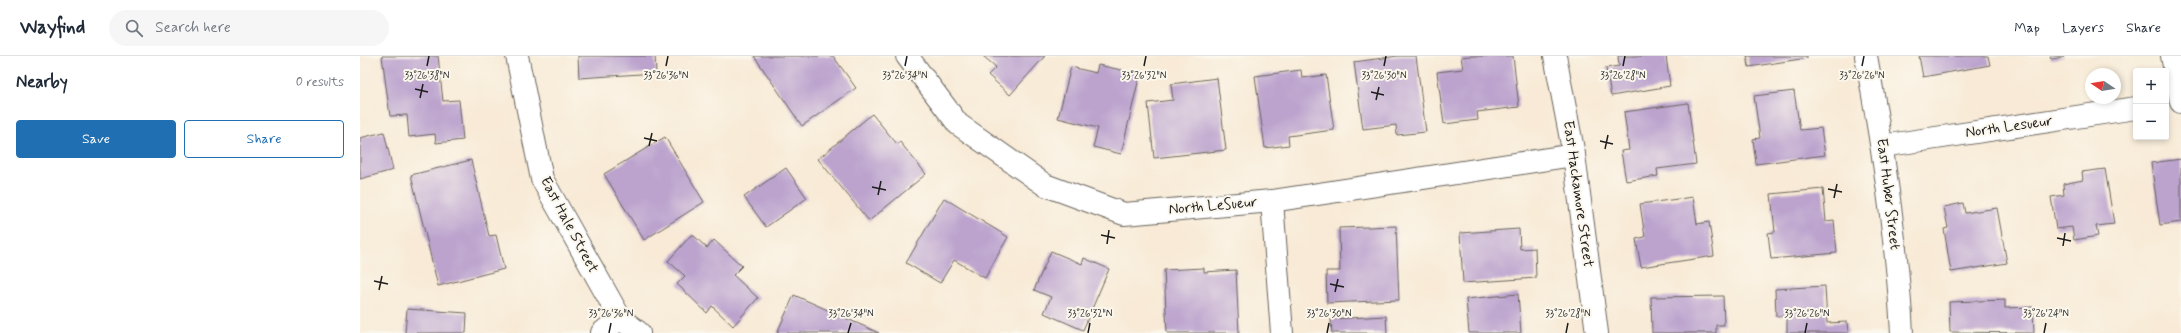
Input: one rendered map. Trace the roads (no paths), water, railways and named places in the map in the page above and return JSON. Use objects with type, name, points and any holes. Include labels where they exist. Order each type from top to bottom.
[{"type":"street","name":"East Hale Street","points":[[517,56],[542,179],[620,318]]},
{"type":"street","name":"North LeSueur","points":[[907,56],[958,124],[1046,185],[1124,214],[1272,201],[1574,155]]},
{"type":"street","name":"East Hackamore Street","points":[[1555,56],[1574,155],[1597,333]]},
{"type":"street","name":"East Huber Street","points":[[1866,56],[1882,146],[1900,297],[1902,333]]},
{"type":"street","points":[[2169,104],[2181,102],[2172,56]]},
{"type":"street","name":"North Lesueur","points":[[1882,146],[2133,108]]},
{"type":"street","points":[[1272,201],[1282,333]]},
{"type":"street","points":[[602,333],[620,318],[639,333]]}]
